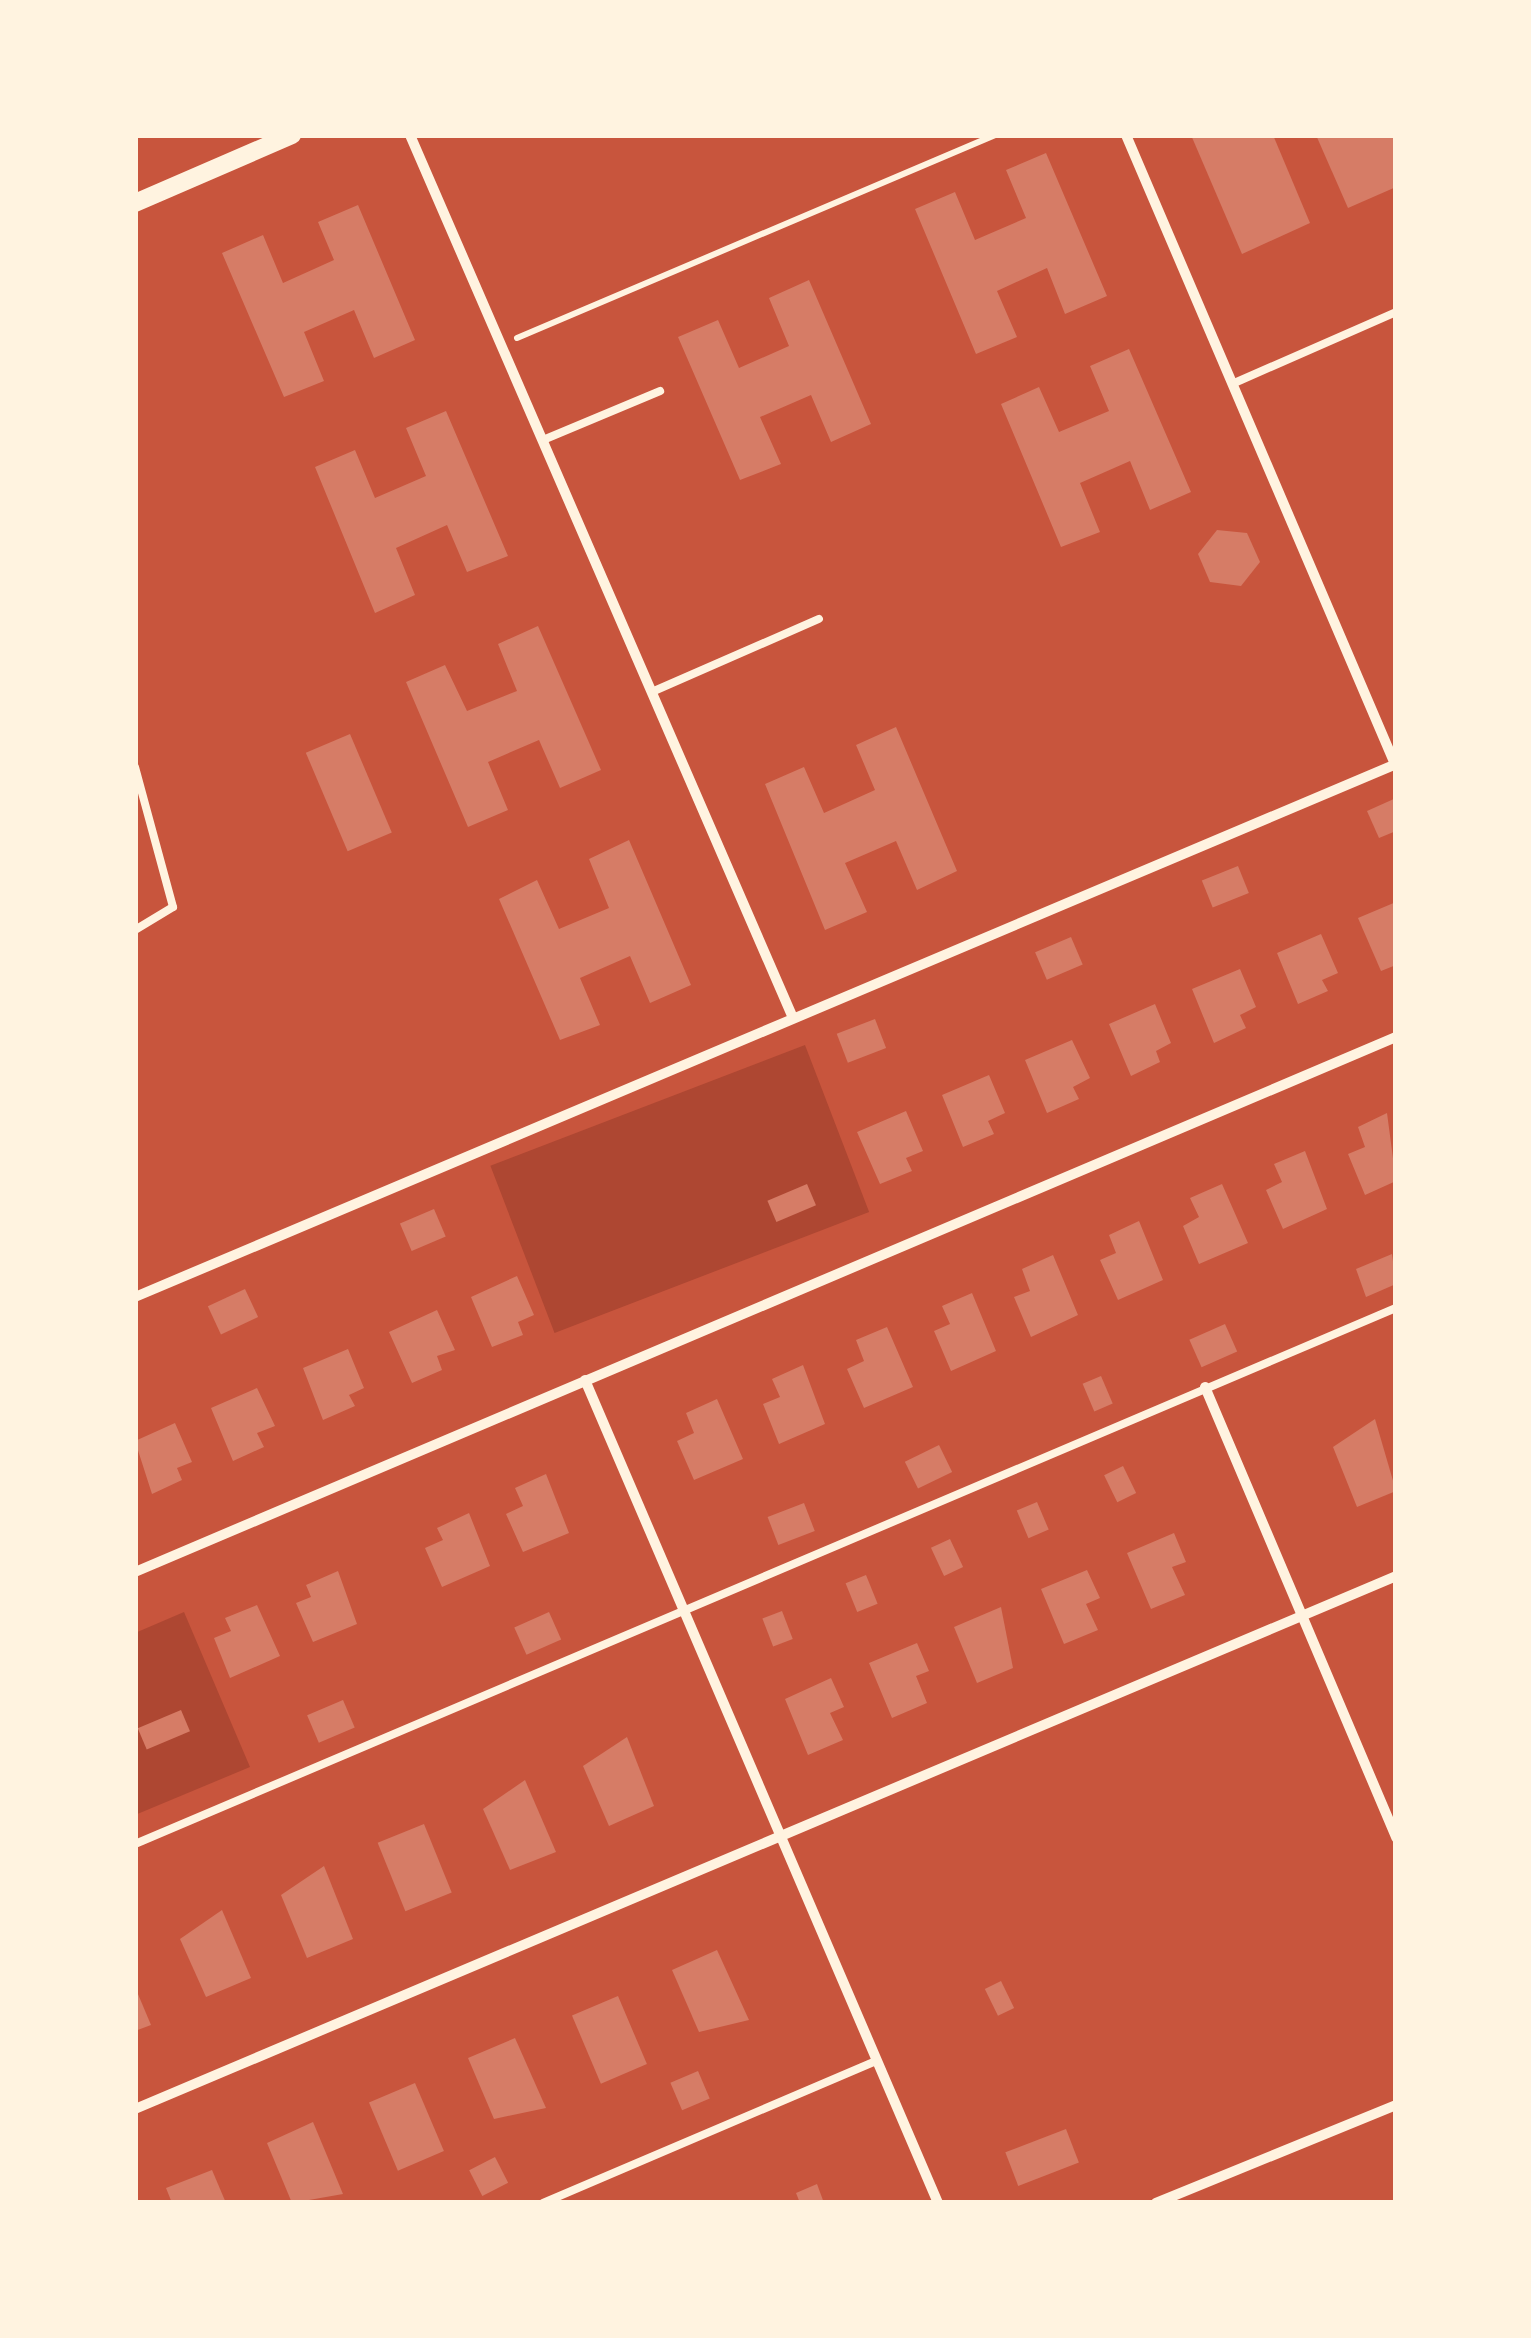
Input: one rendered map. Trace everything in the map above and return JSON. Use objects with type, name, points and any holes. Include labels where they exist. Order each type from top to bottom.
[{"type":"street","points":[[135,204],[292,135]]},
{"type":"street","points":[[410,135],[793,1018]]},
{"type":"street","points":[[135,1296],[1395,764],[1126,135]]},
{"type":"street","points":[[135,1572],[1396,1037]]},
{"type":"street","points":[[584,1380],[686,1609],[938,2203]]},
{"type":"street","points":[[1205,1388],[1299,1618],[1396,1838]]},
{"type":"street","points":[[135,2109],[1396,1576]]},
{"type":"street","points":[[1156,2203],[1396,2104]]},
{"type":"lane","points":[[1232,384],[1396,312]]},
{"type":"lane","points":[[543,440],[660,390]]},
{"type":"lane","points":[[654,690],[820,619]]},
{"type":"lane","points":[[135,767],[172,880],[172,907],[135,930]]},
{"type":"lane","points":[[135,1844],[1396,1308]]},
{"type":"lane","points":[[543,2203],[876,2062]]},
{"type":"path","points":[[502,344],[995,135]]},
{"type":"shaded area","points":[[805,1045],[869,1212],[555,1333],[490,1166]]},
{"type":"shaded area","points":[[184,1612],[250,1767],[135,1815],[135,1633]]},
{"type":"building","points":[[1191,135],[1273,135],[1310,223],[1242,254]]},
{"type":"building","points":[[1316,135],[1396,135],[1396,187],[1348,208]]},
{"type":"building","points":[[1046,153],[1107,296],[1065,314],[1047,268],[997,291],[1017,337],[976,354],[915,209],[955,192],[975,240],[1026,218],[1006,170]]},
{"type":"building","points":[[358,205],[415,340],[374,358],[354,310],[304,332],[324,381],[284,397],[222,253],[263,235],[283,283],[334,260],[318,222]]},
{"type":"building","points":[[809,280],[871,424],[831,442],[811,395],[760,417],[781,464],[740,480],[678,337],[718,320],[739,368],[789,346],[769,298]]},
{"type":"building","points":[[1129,349],[1191,492],[1150,510],[1130,461],[1080,483],[1100,532],[1061,547],[1001,404],[1039,387],[1059,432],[1109,411],[1090,366]]},
{"type":"building","points":[[446,411],[508,556],[467,572],[447,525],[396,548],[415,595],[375,613],[315,467],[355,450],[375,498],[426,476],[406,428]]},
{"type":"building","points":[[1217,530],[1247,533],[1260,562],[1241,586],[1210,582],[1198,554]]},
{"type":"building","points":[[538,626],[601,770],[560,788],[539,740],[488,762],[508,810],[468,827],[406,682],[445,665],[467,711],[517,691],[498,644]]},
{"type":"building","points":[[896,727],[957,871],[917,890],[896,841],[845,863],[867,912],[825,930],[765,784],[804,767],[824,813],[875,790],[856,745]]},
{"type":"building","points":[[350,734],[392,832],[348,851],[306,753]]},
{"type":"building","points":[[1396,798],[1396,831],[1379,838],[1367,811]]},
{"type":"building","points":[[629,840],[691,985],[650,1003],[630,956],[580,978],[600,1025],[560,1040],[499,899],[537,880],[559,929],[609,908],[589,859]]},
{"type":"building","points":[[1238,866],[1249,893],[1213,907],[1202,881]]},
{"type":"building","points":[[1396,902],[1396,965],[1381,971],[1358,918]]},
{"type":"building","points":[[1321,934],[1338,973],[1322,980],[1328,991],[1298,1004],[1277,953]]},
{"type":"building","points":[[1071,937],[1083,965],[1047,980],[1035,952]]},
{"type":"building","points":[[1240,969],[1256,1007],[1240,1015],[1246,1028],[1214,1043],[1192,989]]},
{"type":"building","points":[[1155,1004],[1171,1043],[1156,1051],[1160,1062],[1131,1076],[1109,1024]]},
{"type":"building","points":[[875,1019],[886,1048],[848,1063],[837,1034]]},
{"type":"building","points":[[1072,1040],[1090,1078],[1073,1087],[1079,1099],[1047,1113],[1025,1060]]},
{"type":"building","points":[[989,1075],[1005,1113],[988,1121],[994,1134],[963,1147],[942,1095]]},
{"type":"building","points":[[906,1111],[923,1151],[906,1158],[912,1171],[880,1184],[857,1132]]},
{"type":"building","points":[[1387,1113],[1396,1181],[1365,1195],[1348,1154],[1365,1147],[1358,1127]]},
{"type":"building","points":[[1305,1151],[1327,1209],[1283,1229],[1266,1190],[1282,1182],[1274,1164]]},
{"type":"building","points":[[807,1184],[816,1205],[776,1222],[767,1201]]},
{"type":"building","points":[[1222,1184],[1248,1243],[1199,1264],[1183,1226],[1199,1217],[1190,1198]]},
{"type":"building","points":[[434,1209],[446,1237],[412,1251],[400,1223]]},
{"type":"building","points":[[1139,1221],[1163,1280],[1118,1300],[1100,1260],[1116,1253],[1109,1235]]},
{"type":"building","points":[[1392,1254],[1396,1284],[1366,1297],[1356,1269]]},
{"type":"building","points":[[1053,1255],[1078,1315],[1031,1337],[1014,1297],[1030,1291],[1022,1269]]},
{"type":"building","points":[[517,1276],[534,1315],[518,1322],[523,1335],[492,1347],[471,1297]]},
{"type":"building","points":[[245,1289],[258,1317],[221,1334],[208,1306]]},
{"type":"building","points":[[972,1293],[996,1351],[951,1371],[934,1331],[950,1324],[942,1306]]},
{"type":"building","points":[[437,1310],[455,1350],[437,1356],[442,1370],[412,1383],[389,1332]]},
{"type":"building","points":[[1225,1324],[1237,1351],[1202,1367],[1189,1340]]},
{"type":"building","points":[[887,1327],[913,1387],[864,1408],[847,1369],[864,1361],[856,1340]]},
{"type":"building","points":[[348,1349],[364,1388],[349,1395],[355,1406],[323,1420],[303,1368]]},
{"type":"building","points":[[803,1365],[825,1424],[779,1444],[763,1404],[780,1397],[772,1379]]},
{"type":"building","points":[[1101,1376],[1113,1404],[1094,1411],[1083,1384]]},
{"type":"building","points":[[257,1388],[275,1426],[257,1433],[264,1447],[233,1461],[211,1408]]},
{"type":"building","points":[[717,1399],[743,1459],[694,1480],[677,1441],[694,1433],[686,1413]]},
{"type":"building","points":[[1375,1419],[1396,1491],[1357,1507],[1333,1447]]},
{"type":"building","points":[[175,1423],[192,1462],[177,1468],[182,1480],[152,1494],[135,1441]]},
{"type":"building","points":[[939,1445],[952,1472],[918,1489],[905,1462]]},
{"type":"building","points":[[1123,1466],[1136,1493],[1117,1502],[1104,1475]]},
{"type":"building","points":[[546,1474],[569,1533],[523,1552],[506,1514],[523,1506],[515,1488]]},
{"type":"building","points":[[1037,1502],[1049,1530],[1028,1538],[1017,1511]]},
{"type":"building","points":[[804,1503],[815,1531],[778,1545],[768,1517]]},
{"type":"building","points":[[469,1513],[490,1566],[442,1587],[425,1548],[443,1540],[437,1528]]},
{"type":"building","points":[[1174,1533],[1186,1562],[1172,1567],[1185,1595],[1151,1609],[1127,1553]]},
{"type":"building","points":[[950,1539],[963,1567],[944,1576],[931,1548]]},
{"type":"building","points":[[1087,1570],[1100,1598],[1086,1604],[1098,1630],[1064,1644],[1041,1589]]},
{"type":"building","points":[[338,1571],[357,1624],[313,1642],[296,1603],[311,1597],[306,1585]]},
{"type":"building","points":[[866,1575],[878,1604],[857,1612],[846,1583]]},
{"type":"building","points":[[257,1605],[280,1656],[230,1678],[214,1638],[231,1631],[225,1618]]},
{"type":"building","points":[[1001,1607],[1013,1668],[977,1683],[954,1627]]},
{"type":"building","points":[[782,1611],[793,1639],[773,1647],[762,1619]]},
{"type":"building","points":[[549,1612],[561,1639],[526,1655],[514,1627]]},
{"type":"building","points":[[917,1643],[929,1671],[916,1676],[927,1703],[892,1718],[869,1663]]},
{"type":"building","points":[[831,1678],[844,1707],[830,1713],[843,1740],[808,1755],[785,1699]]},
{"type":"building","points":[[343,1700],[355,1728],[319,1743],[307,1715]]},
{"type":"building","points":[[181,1710],[190,1731],[147,1750],[138,1728]]},
{"type":"building","points":[[627,1737],[654,1806],[609,1826],[583,1766]]},
{"type":"building","points":[[525,1780],[556,1852],[510,1870],[483,1809]]},
{"type":"building","points":[[424,1824],[452,1893],[405,1911],[378,1843]]},
{"type":"building","points":[[324,1866],[353,1939],[307,1958],[281,1895]]},
{"type":"building","points":[[222,1910],[251,1978],[206,1997],[180,1939]]},
{"type":"building","points":[[717,1950],[749,2020],[699,2032],[672,1970]]},
{"type":"building","points":[[1001,1981],[1014,2008],[998,2016],[985,1989]]},
{"type":"building","points":[[135,1987],[151,2025],[135,2031]]},
{"type":"building","points":[[618,1996],[647,2064],[601,2084],[572,2016]]},
{"type":"building","points":[[515,2038],[546,2108],[494,2119],[468,2058]]},
{"type":"building","points":[[698,2071],[710,2099],[682,2110],[670,2083]]},
{"type":"building","points":[[415,2083],[444,2151],[398,2171],[369,2103]]},
{"type":"building","points":[[313,2122],[343,2194],[292,2203],[267,2143]]},
{"type":"building","points":[[1066,2129],[1079,2163],[1018,2186],[1005,2152]]},
{"type":"building","points":[[495,2157],[508,2183],[482,2196],[469,2170]]},
{"type":"building","points":[[212,2170],[226,2203],[172,2203],[166,2188]]},
{"type":"building","points":[[817,2184],[824,2203],[800,2203],[796,2193]]}]
